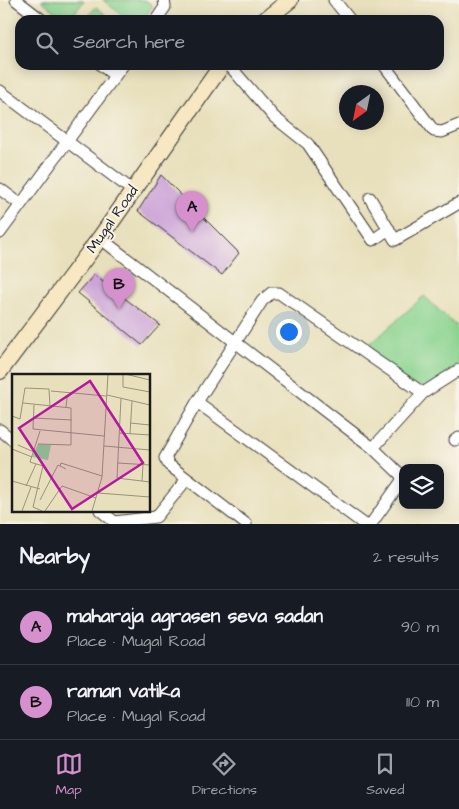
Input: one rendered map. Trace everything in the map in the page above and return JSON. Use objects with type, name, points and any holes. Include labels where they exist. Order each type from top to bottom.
[{"type":"street","points":[[16,0],[36,15]]},
{"type":"street","points":[[159,15],[165,7],[164,0]]},
{"type":"street","points":[[271,15],[290,0]]},
{"type":"street","points":[[334,0],[346,15]]},
{"type":"street","points":[[107,70],[115,76]]},
{"type":"street","points":[[0,233],[119,70]]},
{"type":"street","name":"Mugal Road","points":[[0,371],[100,238],[218,70]]},
{"type":"street","points":[[233,70],[274,117],[308,144],[373,240],[389,229]]},
{"type":"street","points":[[388,70],[434,131],[442,132],[459,124]]},
{"type":"street","points":[[0,91],[132,190]]},
{"type":"street","points":[[0,189],[20,204]]},
{"type":"street","points":[[370,198],[396,240],[459,203]]},
{"type":"street","points":[[100,238],[373,448],[402,476],[402,479],[371,524]]},
{"type":"street","points":[[246,524],[168,465],[165,458],[197,402],[262,302],[272,293],[279,293],[424,393]]},
{"type":"street","points":[[373,448],[424,393],[459,370]]},
{"type":"street","points":[[197,402],[364,524]]},
{"type":"street","points":[[0,430],[12,439]]},
{"type":"street","points":[[102,512],[116,523],[156,517],[186,479]]},
{"type":"green space","points":[[41,0],[84,1],[73,15],[60,15]]},
{"type":"green space","points":[[103,0],[145,0],[153,6],[146,15],[122,15]]},
{"type":"green space","points":[[96,7],[106,15],[89,15]]},
{"type":"green space","points":[[424,296],[459,329],[459,370],[423,393],[363,351]]},
{"type":"building","points":[[161,175],[239,253],[222,275],[138,211]]},
{"type":"building","points":[[94,275],[160,325],[142,345],[78,293]]},
{"type":"place","name":"maharaja agrasen seva sadan","points":[[192,232]]},
{"type":"place","name":"raman vatika","points":[[119,309]]}]
